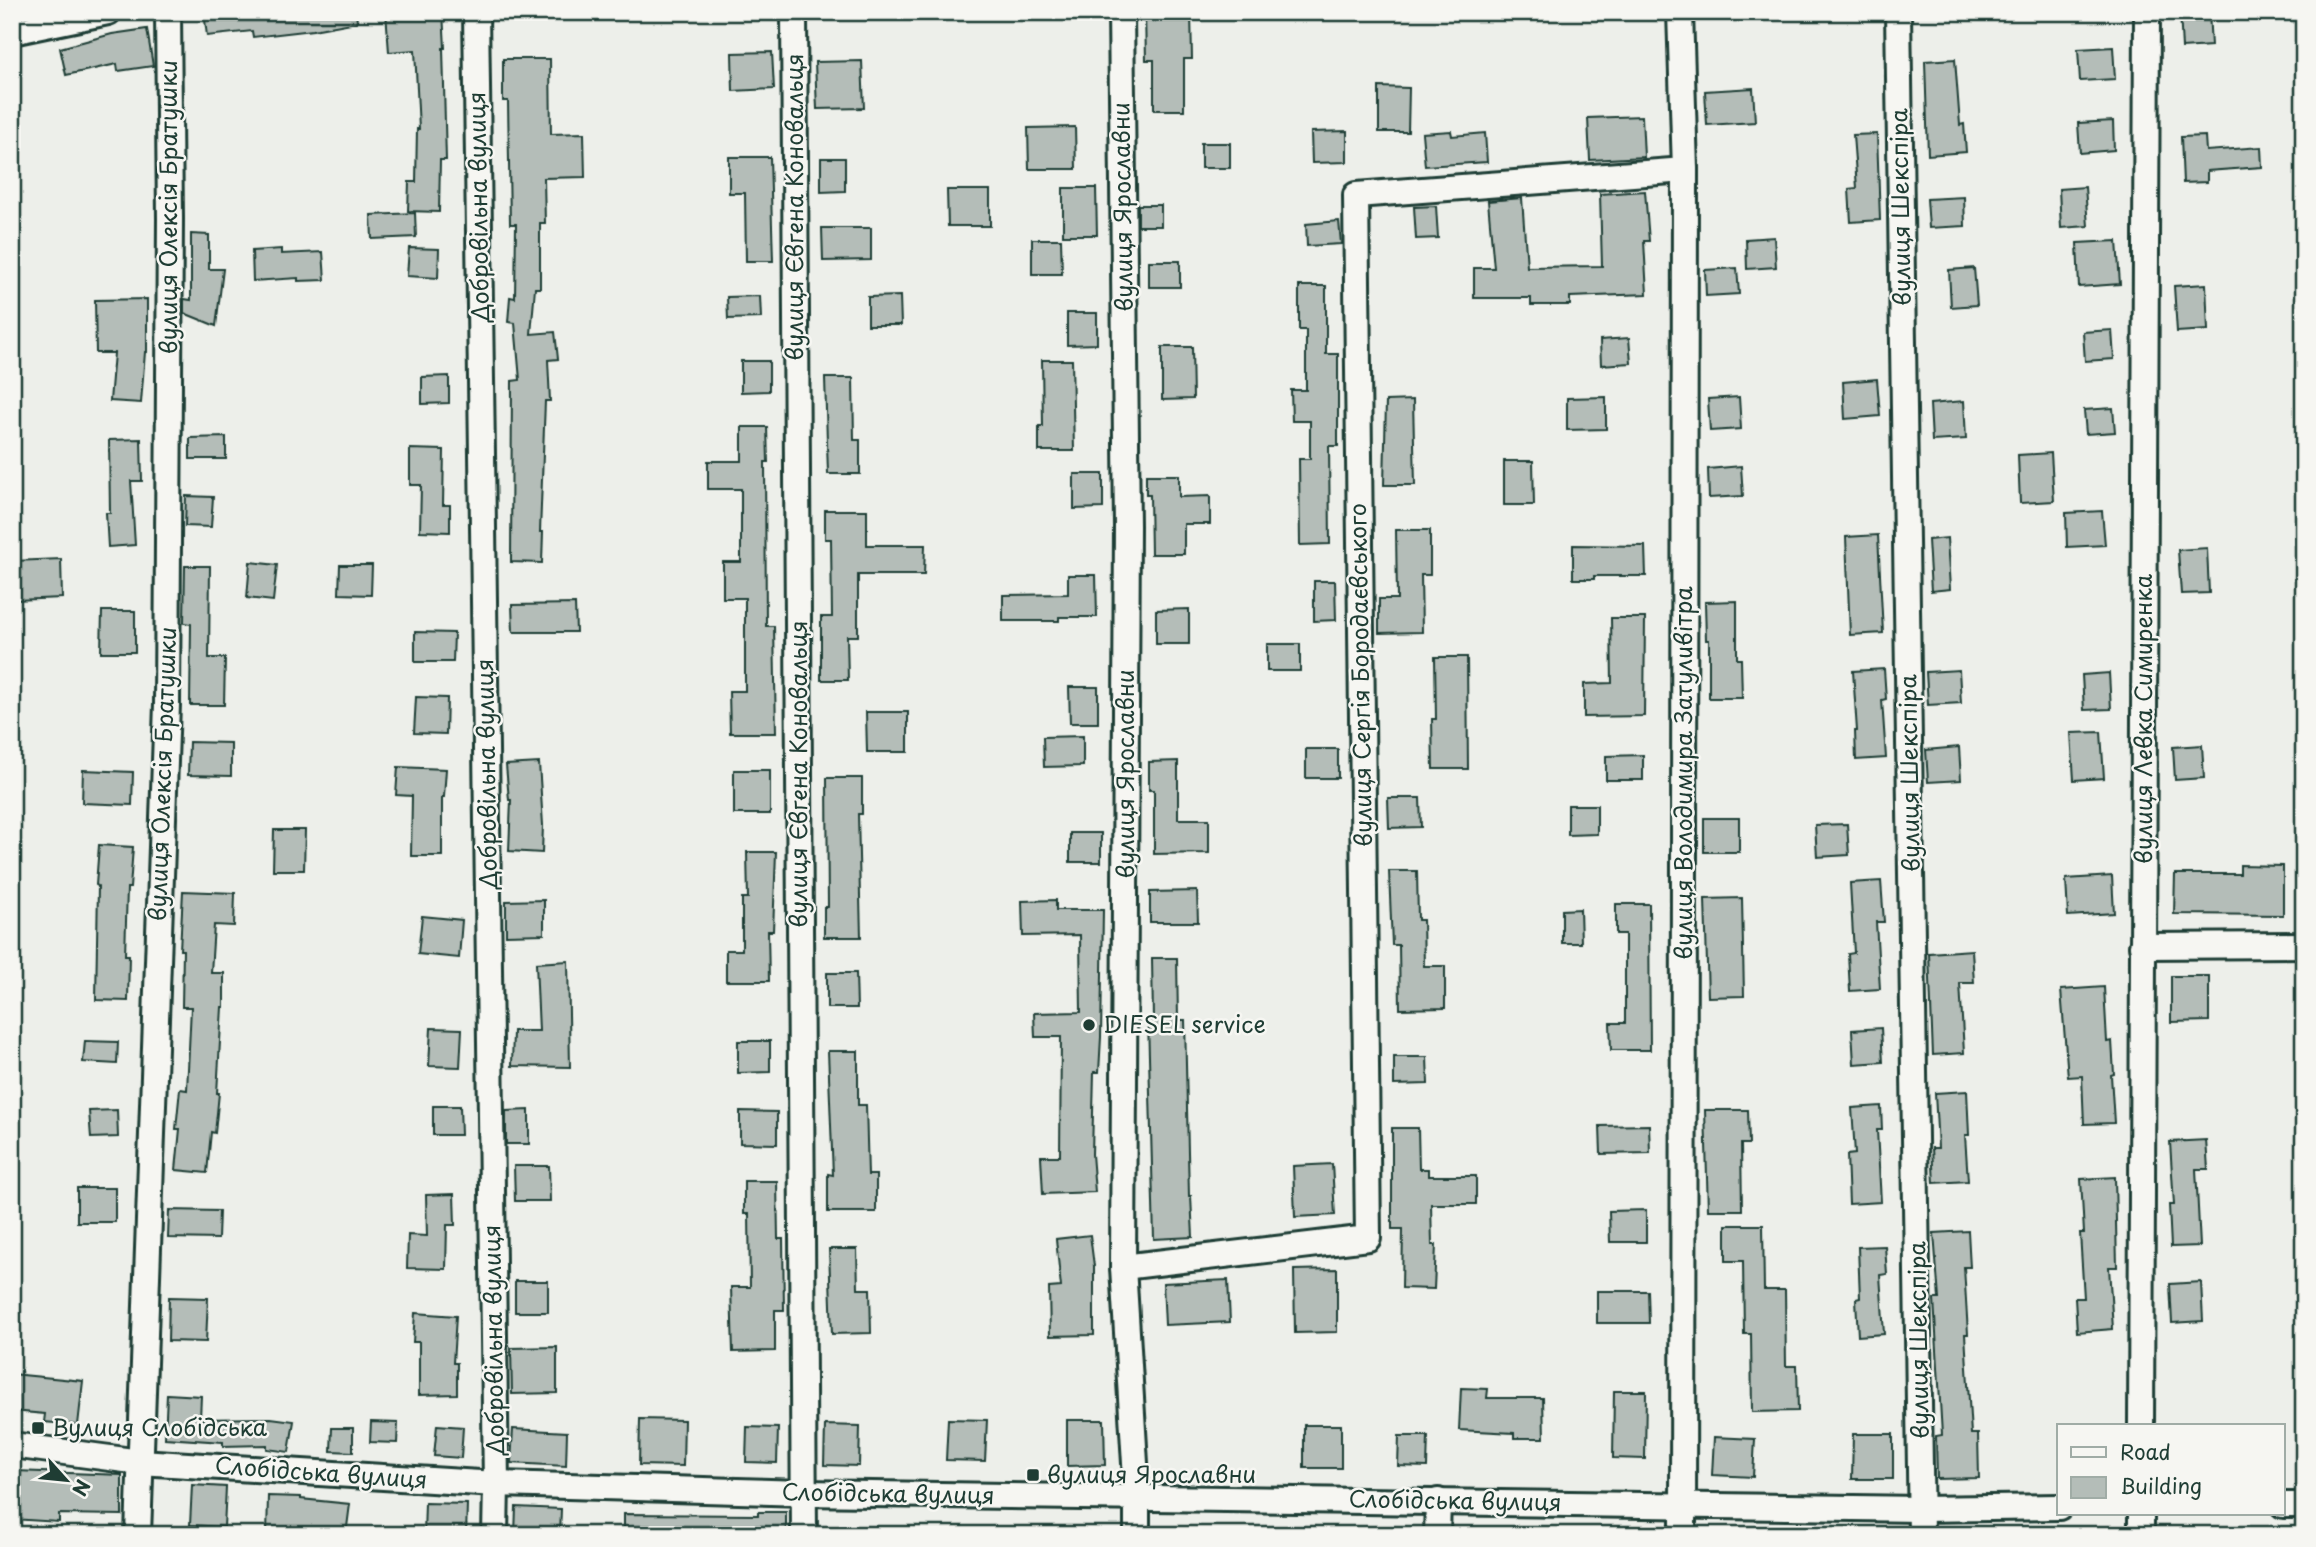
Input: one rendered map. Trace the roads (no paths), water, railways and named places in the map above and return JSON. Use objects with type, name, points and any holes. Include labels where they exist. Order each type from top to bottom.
[{"type":"street","points":[[12,32],[108,12]]},
{"type":"street","name":"вулиця Олексія Братушки","points":[[138,1535],[167,704],[169,12]]},
{"type":"street","name":"Добровільна вулиця","points":[[476,12],[495,1535]]},
{"type":"street","name":"вулиця Євгена Коновальця","points":[[794,12],[804,1535]]},
{"type":"street","name":"вулиця Ярославни","points":[[1121,12],[1127,526],[1123,1266],[1137,1535]]},
{"type":"street","name":"вулиця Володимира Затуливітра","points":[[1680,12],[1685,170],[1683,1535]]},
{"type":"street","name":"вулиця Шекспіра","points":[[1898,12],[1921,1535]]},
{"type":"street","name":"вулиця Левка Симиренка","points":[[2141,1424],[2147,12]]},
{"type":"street","name":"вулиця Сергія Бородаєвського","points":[[1123,1266],[1368,1238],[1356,195],[1685,170]]},
{"type":"street","points":[[2142,946],[2304,945]]},
{"type":"street","name":"Слобідська вулиця","points":[[12,1445],[140,1462],[496,1484],[803,1493],[1921,1509],[2057,1507]]},
{"type":"street","points":[[1437,1535],[1438,1501]]},
{"type":"street","points":[[2284,1505],[2304,1505]]},
{"type":"street","points":[[2141,1516],[2141,1535]]},
{"type":"place","name":"DIESEL service","points":[[1089,1025]]},
{"type":"place","name":"Вулиця Слобідська","points":[[38,1428]]},
{"type":"place","name":"вулиця Ярославни","points":[[1033,1475]]}]
